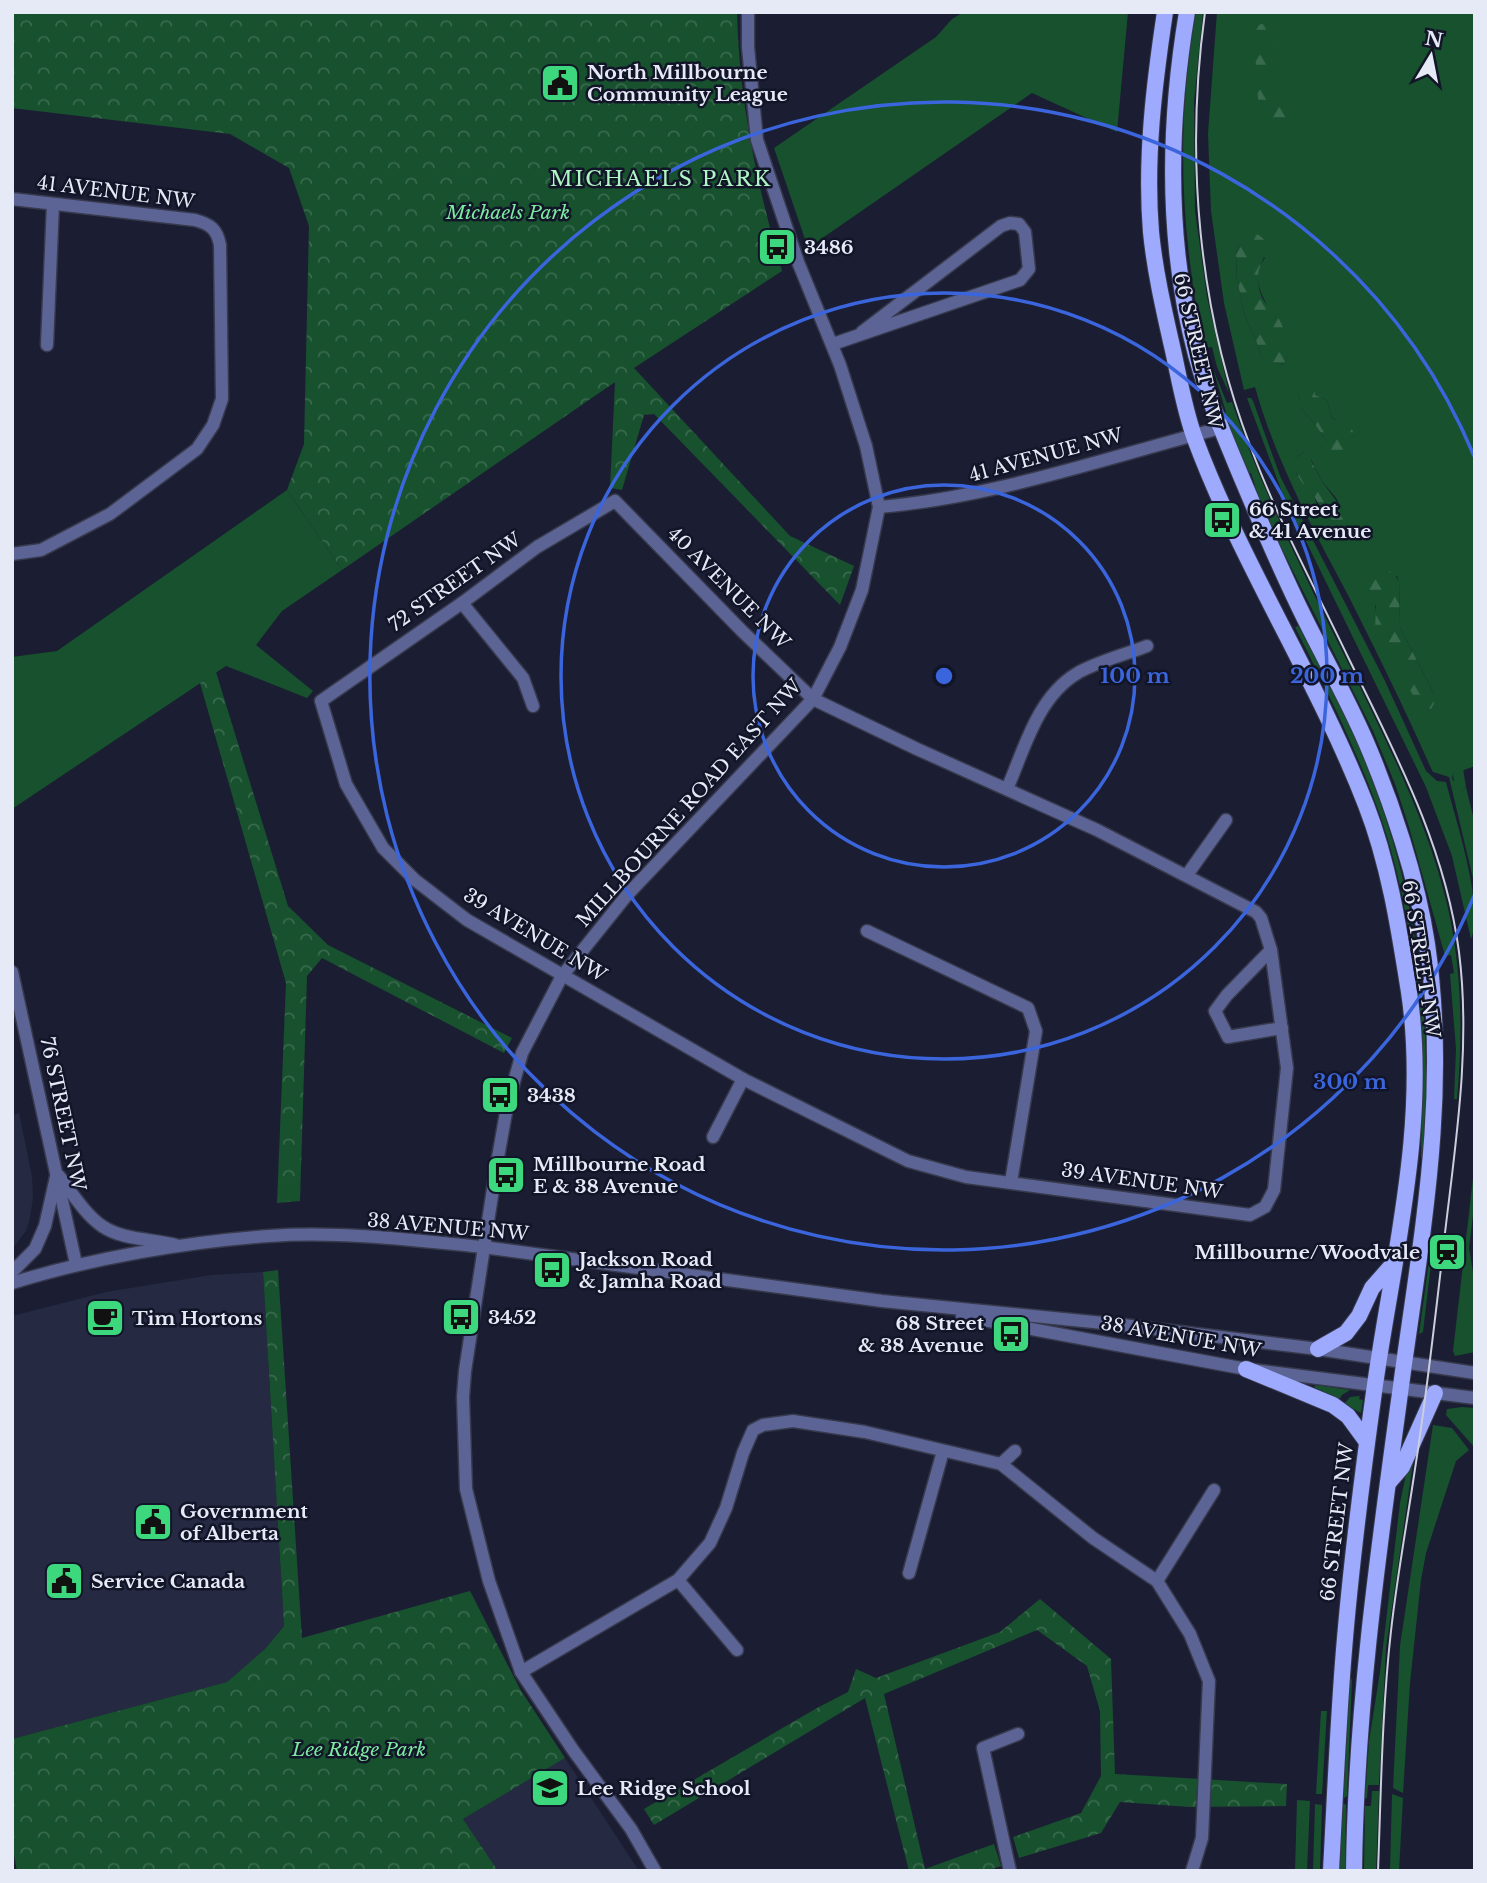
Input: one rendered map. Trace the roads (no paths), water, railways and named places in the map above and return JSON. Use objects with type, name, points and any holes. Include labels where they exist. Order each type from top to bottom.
[{"type":"main road","name":"66 STREET NW","points":[[1165,12],[1152,121],[1152,234],[1165,317],[1194,435],[1367,808],[1393,897],[1410,998],[1414,1048],[1410,1148],[1355,1534],[1344,1647],[1331,1871]]},
{"type":"main road","name":"66 STREET NW","points":[[1187,12],[1177,81],[1173,150],[1175,225],[1183,294],[1196,356],[1221,428],[1274,553],[1366,740],[1391,805],[1426,941],[1434,1035],[1433,1146],[1426,1218],[1378,1540],[1357,1769],[1354,1871]]},
{"type":"main road","points":[[1318,1349],[1346,1333],[1359,1316],[1372,1288],[1394,1263]]},
{"type":"main road","points":[[1246,1369],[1333,1405],[1348,1416],[1367,1442]]},
{"type":"main road","points":[[1388,1484],[1402,1467],[1436,1393]]},
{"type":"street","name":"MILLBOURNE ROAD EAST NW","points":[[655,1871],[631,1829],[573,1751],[521,1672],[489,1581],[467,1489],[463,1397],[483,1247],[507,1107],[522,1053],[562,976],[627,895],[813,699],[840,647],[862,590],[879,507],[866,446],[833,344],[798,262],[757,140],[748,47],[748,12]]},
{"type":"street","name":"41 AVENUE NW","points":[[12,199],[195,220],[214,228],[220,245],[222,399],[213,425],[197,449],[110,514],[41,551],[12,554]]},
{"type":"street","points":[[47,345],[53,204]]},
{"type":"street","points":[[833,344],[1020,280],[1029,269],[1026,232],[1019,224],[1001,226],[862,332]]},
{"type":"street","name":"41 AVENUE NW","points":[[879,507],[985,492],[1221,428]]},
{"type":"street","name":"72 STREET NW","points":[[321,701],[537,547],[615,501]]},
{"type":"street","name":"40 AVENUE NW","points":[[615,501],[813,699],[1187,875],[1250,907],[1261,918],[1272,950],[1287,1068],[1274,1190],[1265,1207]]},
{"type":"street","points":[[462,603],[523,678],[533,706]]},
{"type":"street","points":[[1007,789],[1039,716],[1052,694],[1076,673],[1147,646]]},
{"type":"street","name":"39 AVENUE NW","points":[[321,701],[346,784],[383,848],[415,880],[467,920],[743,1079],[908,1161],[966,1177],[1250,1215],[1265,1207]]},
{"type":"street","points":[[1187,875],[1226,820]]},
{"type":"street","points":[[867,932],[1028,1008],[1036,1031],[1011,1182]]},
{"type":"street","points":[[1272,950],[1227,995],[1215,1011],[1228,1037],[1282,1028]]},
{"type":"street","name":"76 STREET NW","points":[[12,972],[76,1264]]},
{"type":"street","points":[[713,1137],[743,1079]]},
{"type":"street","points":[[57,1173],[84,1208],[103,1227],[126,1236],[183,1247]]},
{"type":"street","points":[[12,1272],[35,1250],[46,1226],[57,1173]]},
{"type":"street","name":"38 AVENUE NW","points":[[12,1283],[76,1264],[183,1247],[271,1236],[331,1236],[483,1247],[883,1301],[1123,1325],[1318,1349],[1475,1373]]},
{"type":"street","name":"38 AVENUE NW","points":[[883,1301],[1246,1369],[1475,1398]]},
{"type":"street","points":[[521,1672],[678,1580],[710,1543],[726,1508],[753,1430],[774,1422],[793,1421],[866,1432],[1001,1464],[1093,1538],[1157,1581],[1190,1634],[1209,1681],[1202,1838],[1192,1871]]},
{"type":"street","points":[[909,1573],[943,1451]]},
{"type":"street","points":[[1001,1464],[1015,1451]]},
{"type":"street","points":[[1157,1581],[1214,1490]]},
{"type":"street","points":[[678,1580],[737,1650]]},
{"type":"street","points":[[1010,1871],[983,1748],[1018,1734]]},
{"type":"tram line","points":[[1205,12],[1196,122],[1201,233],[1208,288],[1233,396],[1251,448],[1297,554],[1416,800],[1442,874],[1459,952],[1463,1029],[1460,1106],[1426,1390],[1391,1631],[1384,1721],[1378,1871]]},
{"type":"place","name":"North Millbourne Community League","points":[[560,83]]},
{"type":"place","name":"3486","points":[[777,247]]},
{"type":"place","name":"66 Street & 41 Avenue","points":[[1222,520]]},
{"type":"place","name":"3438","points":[[500,1095]]},
{"type":"place","name":"Millbourne Road E & 38 Avenue","points":[[506,1175]]},
{"type":"place","name":"Millbourne/Woodvale","points":[[1447,1252]]},
{"type":"place","name":"Jackson Road & Jamha Road","points":[[552,1270]]},
{"type":"place","name":"3452","points":[[461,1317]]},
{"type":"place","name":"Tim Hortons","points":[[105,1318]]},
{"type":"place","name":"68 Street & 38 Avenue","points":[[1011,1334]]},
{"type":"place","name":"Government of Alberta","points":[[153,1522]]},
{"type":"place","name":"Service Canada","points":[[64,1581]]},
{"type":"place","name":"Lee Ridge School","points":[[550,1788]]},
{"type":"district","name":"MICHAELS PARK","points":[[661,179]]},
{"type":"park label","name":"Michaels Park","points":[[508,212]]},
{"type":"park label","name":"Lee Ridge Park","points":[[359,1749]]}]
